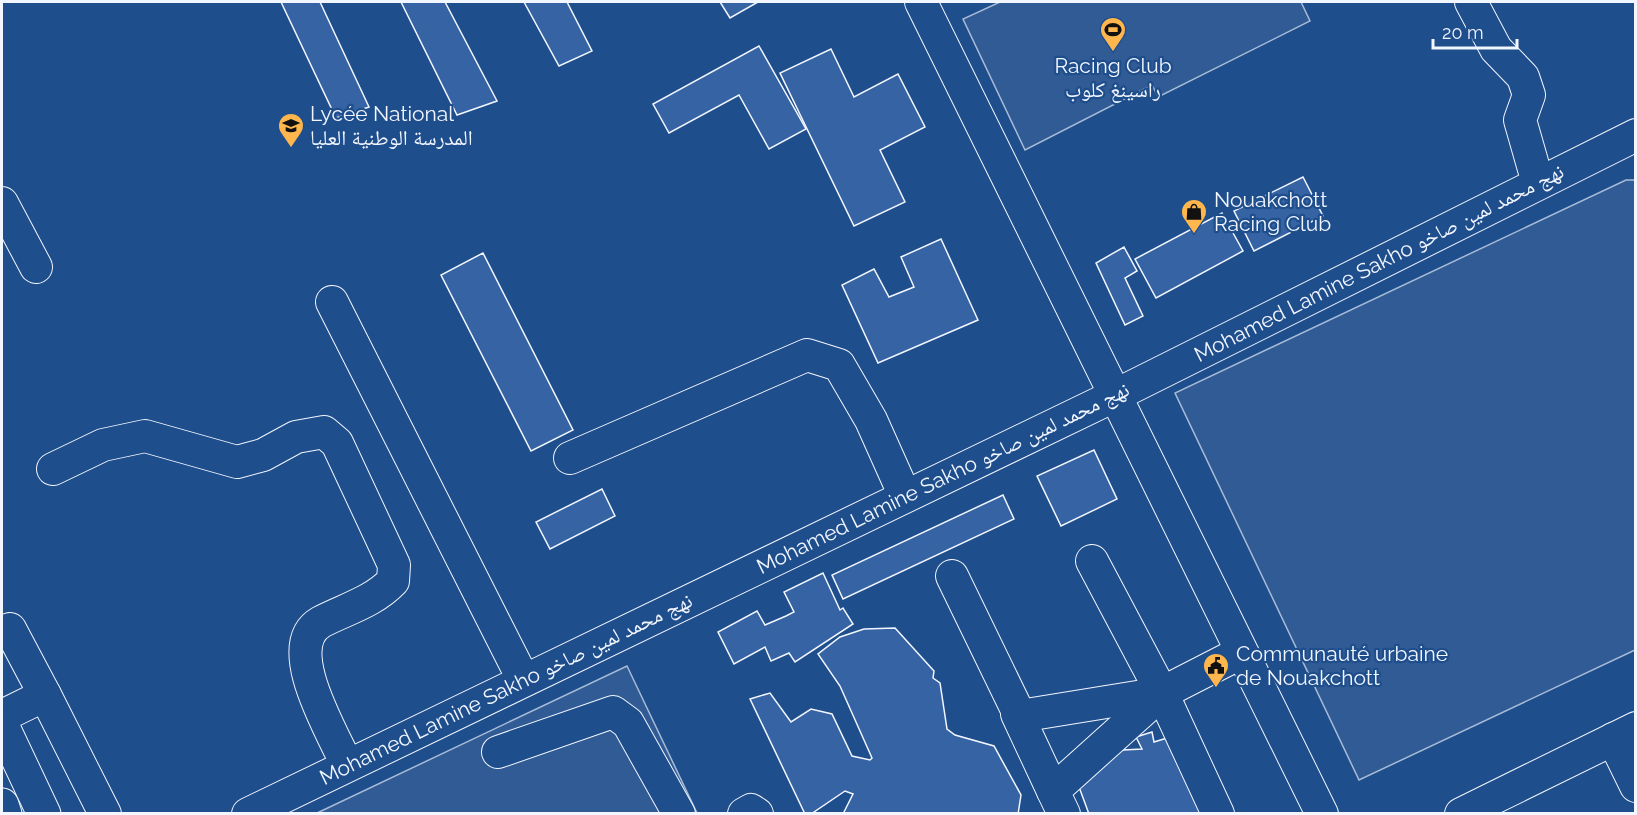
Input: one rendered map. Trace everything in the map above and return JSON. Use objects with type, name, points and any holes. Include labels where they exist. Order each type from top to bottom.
[{"type":"highway","points":[[2,725],[44,813]]},
{"type":"highway","points":[[2,806],[5,813]]},
{"type":"street","points":[[921,2],[1240,653],[1322,813]]},
{"type":"street","points":[[1471,2],[1496,49],[1523,77],[1529,95],[1520,120],[1538,183]]},
{"type":"street","name":"Mohamed Lamine Sakho نهج محمد لمين صاخو","points":[[248,813],[1114,396],[1635,135]]},
{"type":"street","points":[[2,203],[36,267]]},
{"type":"street","points":[[332,302],[523,680]]},
{"type":"street","points":[[570,458],[807,355],[839,365],[871,420],[906,496]]},
{"type":"street","points":[[53,469],[103,445],[145,436],[237,462],[263,454],[296,437],[324,432],[337,443],[394,565],[393,581],[381,594],[318,624],[304,647],[308,676],[347,765]]},
{"type":"street","points":[[1092,561],[1162,693],[1218,813]]},
{"type":"street","points":[[952,576],[1059,802],[1162,693]]},
{"type":"street","points":[[10,629],[105,813]]},
{"type":"street","points":[[1017,714],[1026,716],[1162,693],[1240,653]]},
{"type":"street","points":[[2,716],[45,695]]},
{"type":"street","points":[[498,752],[613,712],[628,723],[679,813]]},
{"type":"street","points":[[1461,813],[1624,733],[1635,786]]},
{"type":"street","points":[[744,813],[751,810],[757,813]]},
{"type":"shaded area","name":"Racing Club راسينغ كلوب","points":[[1000,2],[1301,2],[1310,21],[1158,97],[1152,85],[1025,150],[963,19]]},
{"type":"shaded area","points":[[1626,180],[1634,180],[1636,183],[1635,650],[1359,780],[1175,393]]},
{"type":"shaded area","points":[[627,666],[697,813],[315,814]]},
{"type":"building","points":[[281,2],[320,2],[369,107],[336,118]]},
{"type":"building","points":[[401,2],[445,2],[497,101],[457,115]]},
{"type":"building","points":[[524,2],[567,2],[592,51],[559,66]]},
{"type":"building","points":[[720,2],[758,2],[730,18]]},
{"type":"building","points":[[759,46],[806,129],[769,149],[739,95],[669,133],[653,104]]},
{"type":"building","points":[[831,49],[854,97],[898,74],[925,127],[880,150],[905,202],[854,226],[780,73]]},
{"type":"building","points":[[1303,177],[1323,216],[1254,251],[1234,211]]},
{"type":"building","points":[[1222,213],[1243,251],[1156,298],[1135,259]]},
{"type":"building","points":[[941,239],[978,320],[878,363],[842,285],[874,269],[889,297],[914,287],[901,257]]},
{"type":"building","points":[[1124,247],[1137,271],[1125,278],[1143,316],[1125,325],[1096,263]]},
{"type":"building","points":[[483,253],[573,430],[531,451],[441,275]]},
{"type":"building","points":[[1094,450],[1117,499],[1061,526],[1037,476]]},
{"type":"building","points":[[602,489],[615,516],[550,549],[536,522]]},
{"type":"building","points":[[1003,495],[1014,519],[843,599],[832,575]]},
{"type":"building","points":[[823,573],[840,610],[843,608],[853,624],[795,662],[789,653],[771,661],[765,647],[734,664],[718,632],[757,611],[765,625],[794,612],[784,592]]},
{"type":"building","points":[[895,628],[934,671],[933,678],[940,683],[947,729],[955,735],[994,746],[1021,795],[1018,814],[843,814],[853,794],[845,791],[811,814],[805,814],[750,699],[770,693],[791,722],[811,709],[832,714],[852,756],[870,760],[872,758],[840,686],[818,654],[840,637],[864,629]]},
{"type":"building","points":[[1152,732],[1154,742],[1177,735],[1208,814],[1089,814],[1079,787],[1080,779],[1123,750],[1142,749],[1136,737]]},
{"type":"place","name":"Racing Club راسينغ كلوب","points":[[1113,53]]},
{"type":"place","name":"Lycée National المدرسة الوطنية العليا","points":[[291,149]]},
{"type":"place","name":"Nouakchott Racing Club","points":[[1194,235]]},
{"type":"place","name":"Communauté urbaine de Nouakchott","points":[[1216,689]]}]
